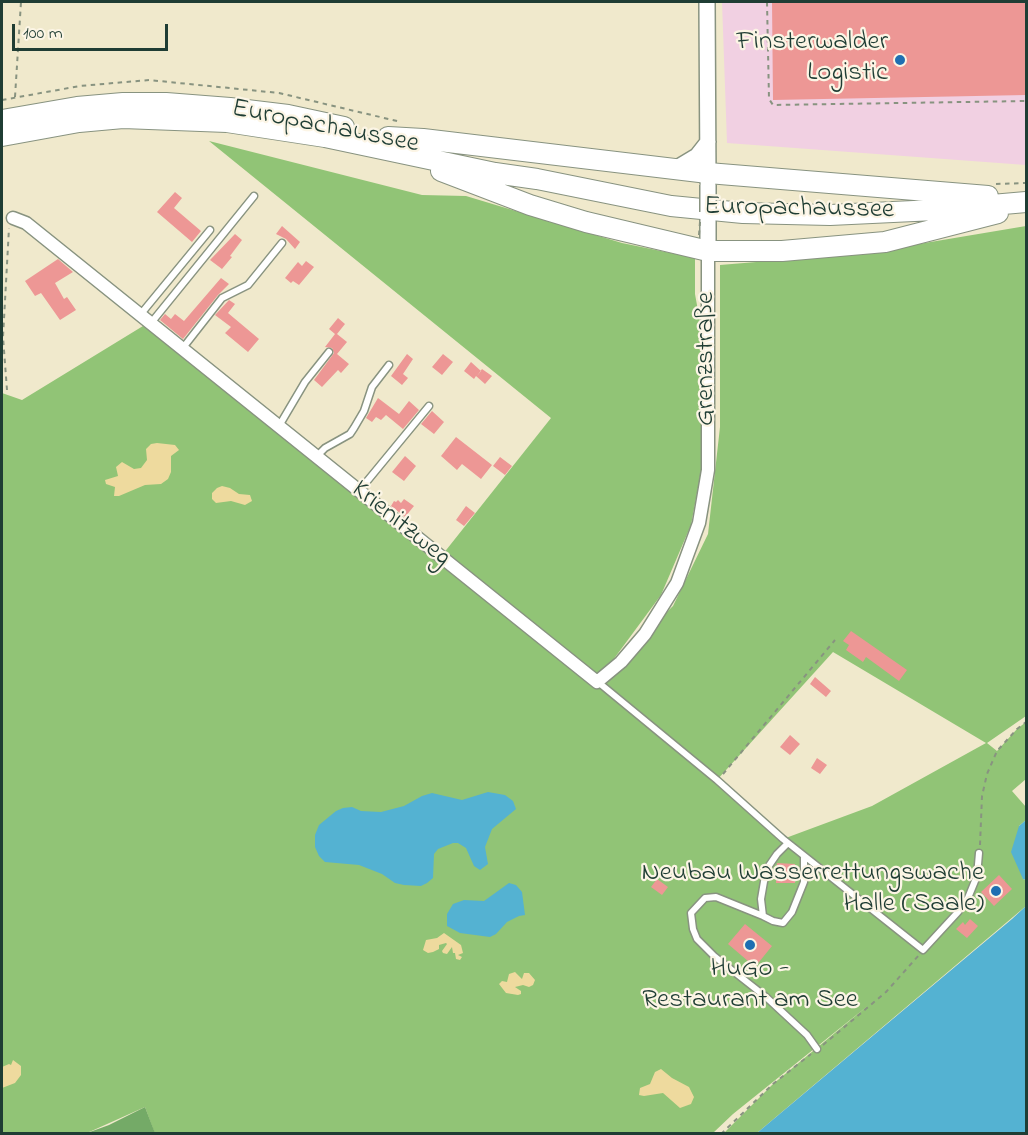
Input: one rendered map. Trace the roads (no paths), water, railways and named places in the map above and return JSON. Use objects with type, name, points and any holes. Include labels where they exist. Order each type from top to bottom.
[{"type":"main road","name":"Europachaussee","points":[[2,120],[77,107],[123,103],[166,103],[288,115],[389,143],[496,165],[537,179],[671,206],[780,215],[881,213],[1026,202]]},
{"type":"main road","name":"Europachaussee","points":[[2,136],[79,122],[123,118],[168,118],[243,124],[389,143]]},
{"type":"main road","points":[[389,143],[435,140],[676,168],[708,179],[982,195],[1026,202]]},
{"type":"main road","points":[[389,143],[530,205],[595,225],[708,243],[782,251],[885,242],[987,217],[1026,202]]},
{"type":"street","name":"Grenzstraße","points":[[597,682],[621,662],[645,634],[677,583],[699,524],[708,470],[707,2]]},
{"type":"street","points":[[676,168],[698,156],[708,142]]},
{"type":"street","name":"Krienitzweg","points":[[13,218],[26,223],[597,682]]},
{"type":"lane","points":[[150,324],[254,196]]},
{"type":"lane","points":[[140,315],[210,230]]},
{"type":"lane","points":[[182,349],[222,298],[248,285],[282,243]]},
{"type":"lane","points":[[278,427],[305,382],[329,352]]},
{"type":"lane","points":[[316,457],[326,447],[350,434],[364,411],[372,387],[390,364]]},
{"type":"lane","points":[[359,492],[429,406]]},
{"type":"lane","name":"Krienitzweg","points":[[597,682],[717,780],[785,841],[923,950],[958,912],[968,897],[976,876],[979,853]]},
{"type":"lane","points":[[763,916],[761,898],[766,870],[785,841]]},
{"type":"lane","points":[[804,856],[804,882],[792,912],[783,923],[716,897],[705,898],[691,913],[697,939],[714,956],[766,997],[807,1035],[817,1049]]},
{"type":"water","points":[[488,792],[505,795],[513,801],[516,809],[492,829],[485,847],[488,864],[480,870],[474,866],[466,848],[453,843],[438,849],[434,854],[433,878],[421,886],[404,885],[395,883],[382,874],[359,865],[325,862],[315,847],[315,835],[319,825],[343,808],[352,807],[361,811],[381,812],[404,806],[432,793],[462,800]]},
{"type":"water","points":[[1026,820],[1026,880],[1023,879],[1011,852],[1019,826]]},
{"type":"water","points":[[509,883],[516,885],[522,892],[525,915],[507,922],[490,937],[460,933],[447,926],[447,914],[453,904],[464,900],[484,901]]},
{"type":"water","points":[[1026,906],[1026,1133],[757,1133],[1012,919]]},
{"type":"place","name":"Finsterwalder Logistic","points":[[900,60]]},
{"type":"place","name":"Neubau Wasserrettungswache Halle (Saale)","points":[[996,891]]},
{"type":"place","name":"HuGo - Restaurant am See","points":[[750,945]]}]
